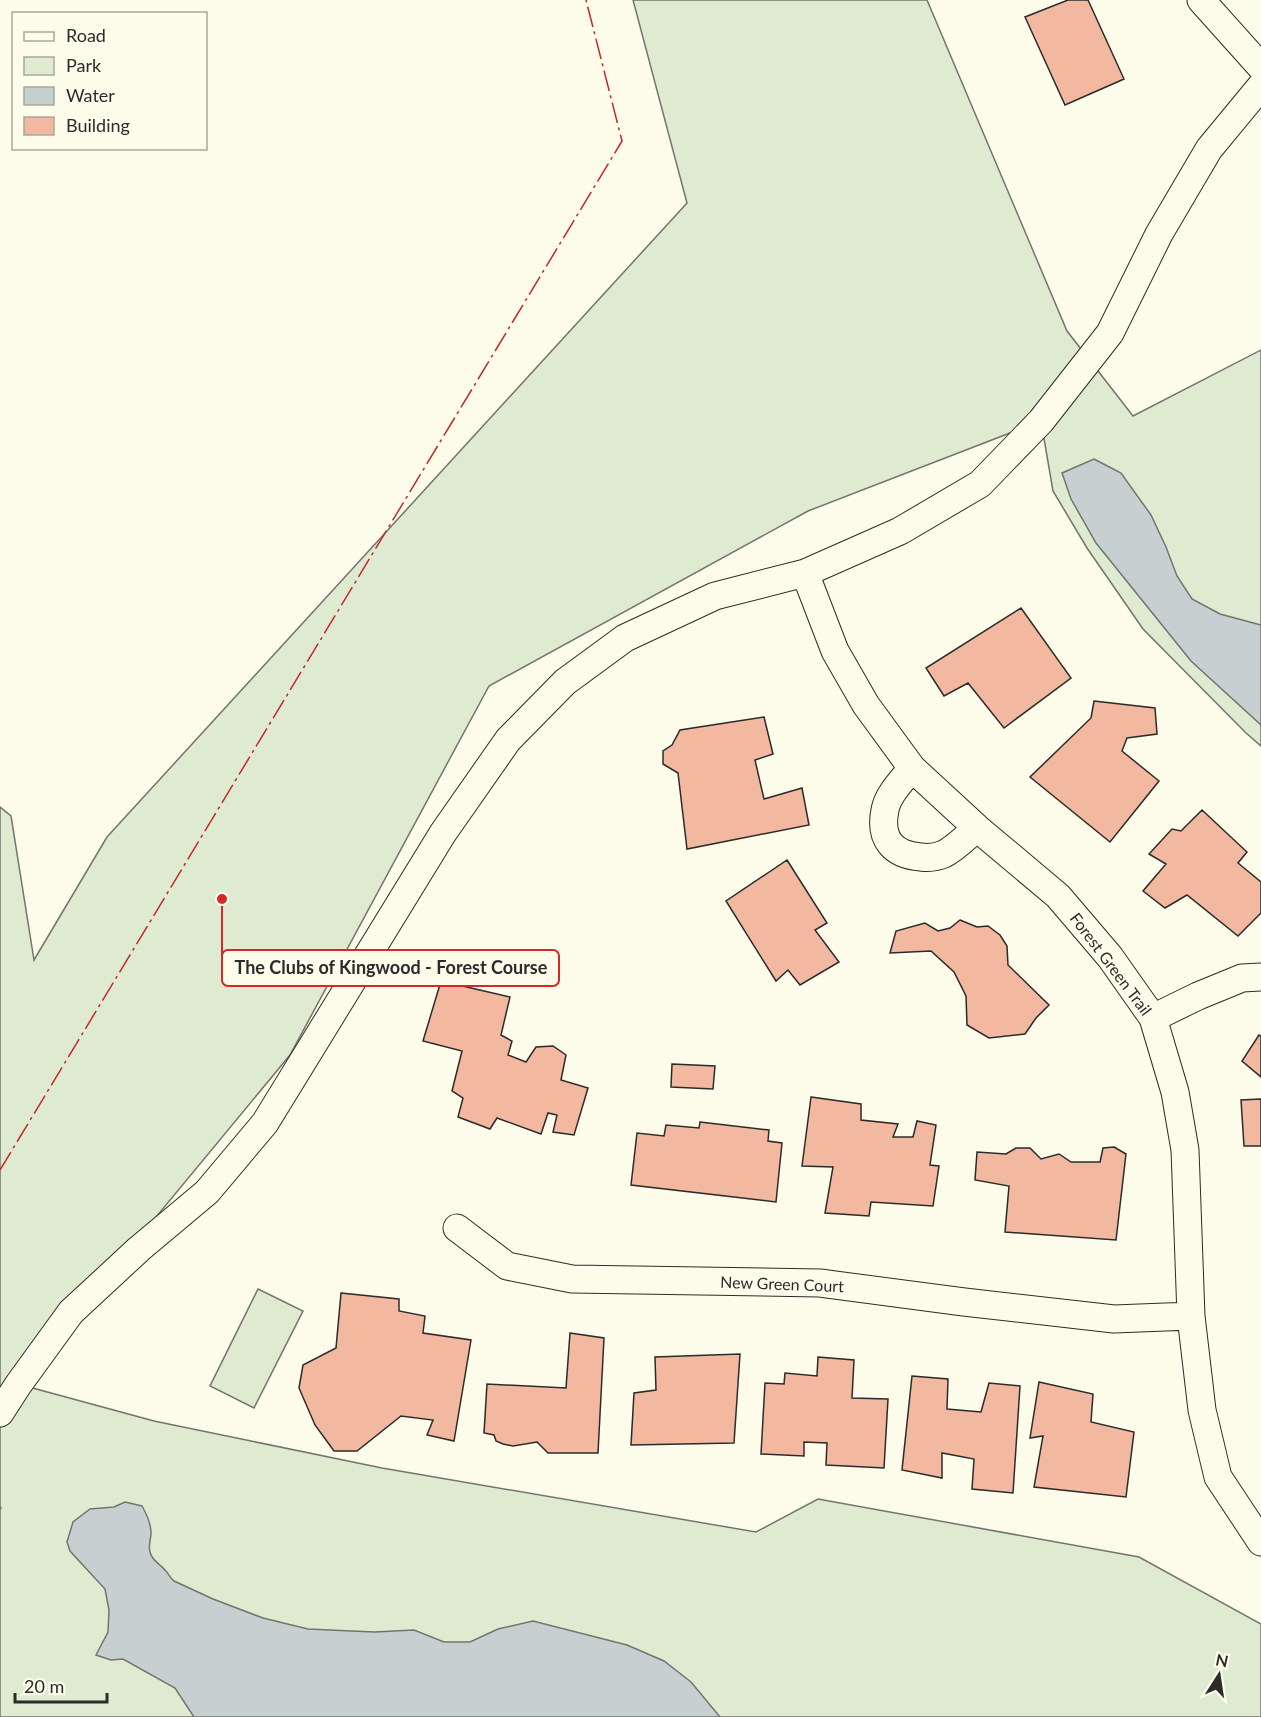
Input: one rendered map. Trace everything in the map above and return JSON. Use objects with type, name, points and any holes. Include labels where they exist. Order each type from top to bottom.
[{"type":"street","points":[[1201,0],[1261,67]]},
{"type":"street","points":[[0,1413],[71,1312],[139,1249],[207,1192],[265,1123],[443,833],[508,740],[565,682],[625,638],[715,596],[805,573],[900,531],[980,484],[1041,421],[1110,333],[1159,234],[1209,149],[1261,86]]},
{"type":"street","name":"Forest Green Trail","points":[[805,573],[835,651],[866,705],[912,768],[977,828],[1058,896],[1110,957],[1153,1018],[1175,1092],[1185,1150],[1191,1316],[1202,1410],[1218,1477],[1261,1542]]},
{"type":"street","points":[[912,768],[889,798],[885,809],[883,821],[885,835],[890,846],[901,854],[929,858],[945,853],[977,828]]},
{"type":"street","points":[[1153,1018],[1242,978],[1261,977]]},
{"type":"street","name":"New Green Court","points":[[457,1228],[507,1266],[572,1279],[820,1283],[1114,1319],[1191,1316]]},
{"type":"green space","points":[[633,0],[927,0],[1067,331],[1133,416],[1261,350],[1261,746],[1143,629],[1087,548],[1053,491],[1041,421],[808,511],[489,686],[290,1055],[18,1384],[154,1421],[382,1468],[756,1532],[818,1499],[1139,1557],[1261,1624],[1261,1717],[0,1717],[0,807],[11,816],[34,960],[107,837],[687,203]]},
{"type":"green space","points":[[258,1289],[303,1311],[254,1408],[210,1386]]},
{"type":"water","points":[[1094,459],[1121,473],[1151,515],[1177,576],[1192,599],[1220,614],[1261,625],[1261,725],[1191,661],[1096,543],[1071,499],[1062,473]]},
{"type":"water","points":[[125,1502],[142,1506],[150,1526],[151,1555],[174,1581],[263,1618],[308,1629],[374,1632],[414,1630],[444,1642],[470,1642],[498,1629],[533,1621],[627,1645],[664,1661],[691,1682],[720,1717],[194,1717],[175,1688],[123,1659],[111,1660],[96,1655],[108,1632],[109,1610],[105,1589],[70,1551],[67,1542],[73,1522],[90,1509],[114,1507]]},
{"type":"building","points":[[1068,0],[1088,0],[1124,79],[1065,105],[1025,17]]},
{"type":"building","points":[[1021,608],[1071,678],[1004,728],[968,683],[944,696],[926,668]]},
{"type":"building","points":[[1094,701],[1155,708],[1157,734],[1127,738],[1122,751],[1159,781],[1110,842],[1030,777],[1091,718]]},
{"type":"building","points":[[764,717],[773,754],[755,760],[764,799],[802,788],[809,825],[687,849],[678,773],[663,764],[663,751],[672,745],[680,730]]},
{"type":"building","points":[[1202,810],[1247,852],[1238,863],[1261,882],[1261,913],[1238,936],[1187,895],[1165,908],[1143,891],[1166,864],[1149,854],[1172,829],[1181,831]]},
{"type":"building","points":[[787,860],[827,923],[815,930],[839,962],[800,985],[788,970],[776,981],[726,901]]},
{"type":"building","points":[[960,920],[977,927],[988,926],[1000,935],[1007,946],[1008,965],[1049,1005],[1025,1034],[989,1038],[967,1025],[966,996],[954,972],[931,951],[890,953],[896,931],[925,923],[938,931],[950,928]]},
{"type":"building","points":[[441,981],[510,997],[501,1035],[512,1041],[508,1055],[526,1062],[536,1047],[553,1046],[566,1055],[561,1080],[588,1088],[574,1135],[553,1132],[557,1115],[548,1113],[541,1134],[497,1118],[490,1129],[458,1117],[463,1098],[452,1091],[462,1051],[423,1041]]},
{"type":"building","points":[[1259,1035],[1261,1036],[1261,1077],[1242,1061]]},
{"type":"building","points":[[672,1064],[715,1066],[713,1089],[671,1087]]},
{"type":"building","points":[[811,1097],[861,1104],[861,1120],[898,1124],[893,1137],[913,1137],[917,1121],[936,1125],[930,1165],[939,1166],[933,1206],[871,1202],[869,1216],[825,1213],[833,1167],[802,1166]]},
{"type":"building","points":[[1261,1099],[1261,1146],[1244,1146],[1241,1100]]},
{"type":"building","points":[[700,1122],[769,1130],[768,1141],[782,1143],[776,1202],[631,1185],[637,1133],[664,1136],[666,1125],[699,1128]]},
{"type":"building","points":[[1114,1147],[1126,1154],[1116,1240],[1005,1232],[1009,1186],[975,1180],[977,1152],[1006,1154],[1016,1148],[1030,1148],[1041,1159],[1059,1154],[1071,1162],[1100,1162],[1103,1148]]},
{"type":"building","points":[[341,1293],[399,1299],[399,1311],[425,1316],[423,1333],[471,1340],[454,1441],[427,1435],[433,1420],[401,1416],[357,1451],[334,1451],[315,1425],[299,1388],[303,1365],[336,1348]]},
{"type":"building","points":[[570,1333],[604,1338],[598,1453],[548,1453],[537,1442],[513,1446],[496,1441],[494,1435],[484,1433],[487,1384],[566,1388]]},
{"type":"building","points":[[740,1354],[734,1443],[631,1445],[634,1393],[656,1390],[655,1357]]},
{"type":"building","points":[[818,1357],[854,1360],[852,1398],[888,1399],[884,1468],[826,1465],[827,1443],[804,1442],[804,1456],[761,1454],[765,1383],[784,1384],[785,1373],[817,1376]]},
{"type":"building","points":[[912,1376],[948,1379],[947,1409],[981,1412],[989,1383],[1020,1386],[1013,1493],[972,1489],[974,1459],[942,1453],[942,1478],[902,1470]]},
{"type":"building","points":[[1039,1382],[1093,1394],[1091,1422],[1134,1432],[1126,1497],[1034,1487],[1043,1436],[1030,1438]]},
{"type":"power","points":[[0,1170],[622,141],[586,0]]},
{"type":"place","name":"The Clubs of Kingwood - Forest Course","points":[[222,899]]}]
